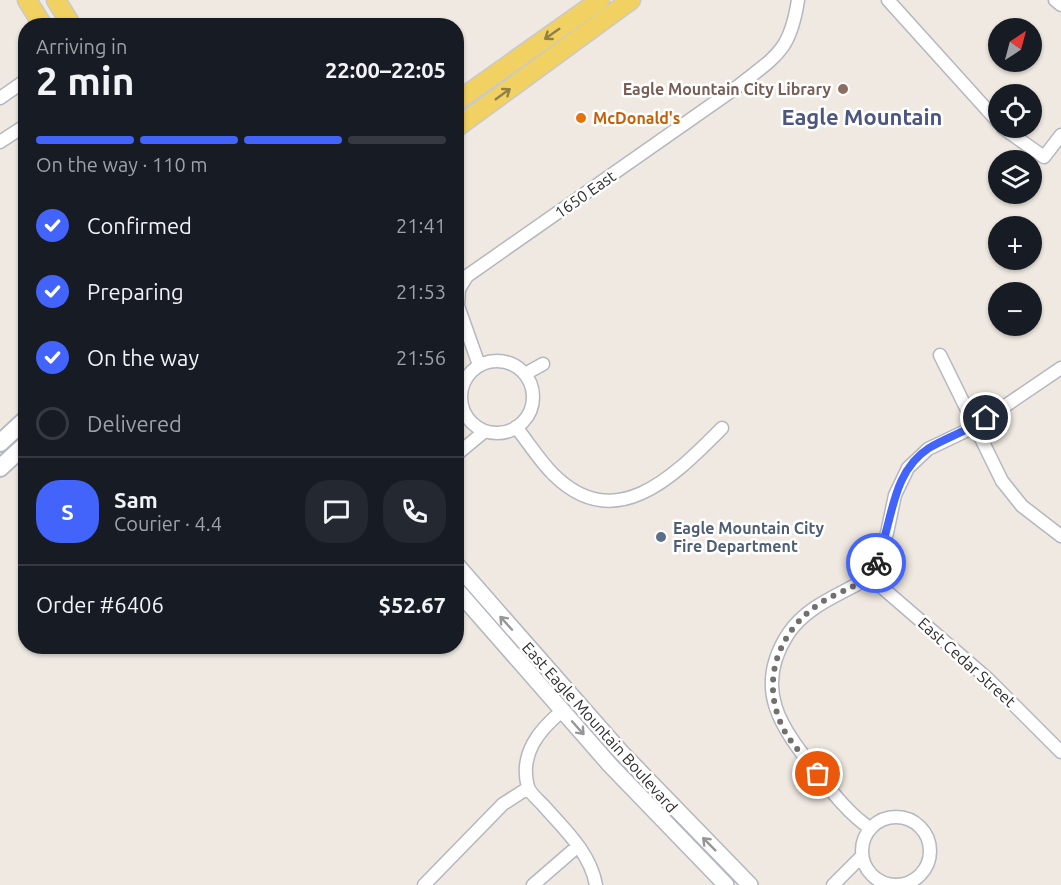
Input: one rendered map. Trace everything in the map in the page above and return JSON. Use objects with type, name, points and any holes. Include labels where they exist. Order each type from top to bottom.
[{"type":"main road","points":[[27,0],[38,18]]},
{"type":"main road","points":[[56,0],[67,18]]},
{"type":"main road","points":[[464,96],[600,0]]},
{"type":"main road","points":[[464,122],[631,0]]},
{"type":"main road","points":[[0,443],[18,426]]},
{"type":"main road","points":[[0,468],[18,451]]},
{"type":"street","name":"1650 East","points":[[464,281],[467,276],[715,103],[779,53],[793,30],[798,0]]},
{"type":"street","points":[[888,0],[988,111]]},
{"type":"street","points":[[1055,0],[1061,5]]},
{"type":"street","points":[[0,98],[18,86]]},
{"type":"street","points":[[0,142],[18,130]]},
{"type":"street","points":[[1017,138],[1044,158],[1061,135]]},
{"type":"street","name":"1650 East","points":[[464,323],[479,365]]},
{"type":"street","points":[[940,355],[1002,481],[1022,506],[1061,537]]},
{"type":"street","points":[[464,382],[479,365],[504,361],[525,374],[533,397],[525,419],[516,427],[496,433],[485,431],[466,417],[464,412]]},
{"type":"street","points":[[525,374],[543,364]]},
{"type":"street","points":[[870,828],[828,786],[784,731],[774,704],[771,681],[781,647],[789,632],[820,603],[870,577],[887,533],[895,495],[908,468],[928,449],[974,427],[1061,368]]},
{"type":"street","points":[[516,427],[554,475],[585,497],[613,502],[629,500],[676,474],[722,428]]},
{"type":"street","points":[[464,448],[485,431]]},
{"type":"street","name":"East Eagle Mountain Boulevard","points":[[464,573],[621,752],[750,885]]},
{"type":"street","name":"East Cedar Street","points":[[870,577],[988,679],[1061,752]]},
{"type":"street","name":"East Eagle Mountain Boulevard","points":[[464,599],[670,829],[726,885]]},
{"type":"street","points":[[562,711],[537,734],[531,745],[527,763],[528,788],[587,858],[596,885]]},
{"type":"street","points":[[424,885],[503,804],[528,788]]},
{"type":"street","points":[[891,817],[905,818],[924,830],[930,850],[922,881],[890,885],[870,872],[862,856],[863,845],[870,828],[880,820],[891,817]]},
{"type":"street","points":[[533,885],[578,846]]},
{"type":"street","points":[[833,885],[862,856]]},
{"type":"way so far","points":[[818,774],[784,731],[774,704],[771,681],[781,647],[789,632],[820,603],[870,577],[876,563]]},
{"type":"place","name":"Eagle Mountain City Library","points":[[843,89]]},
{"type":"place","name":"McDonald's","points":[[581,118]]},
{"type":"place","name":"Eagle Mountain City Fire Department","points":[[661,537]]},
{"type":"district","name":"Eagle Mountain","points":[[862,116]]},
{"type":"route","points":[[876,563],[887,533],[895,495],[908,468],[928,449],[974,427],[986,418]]}]
